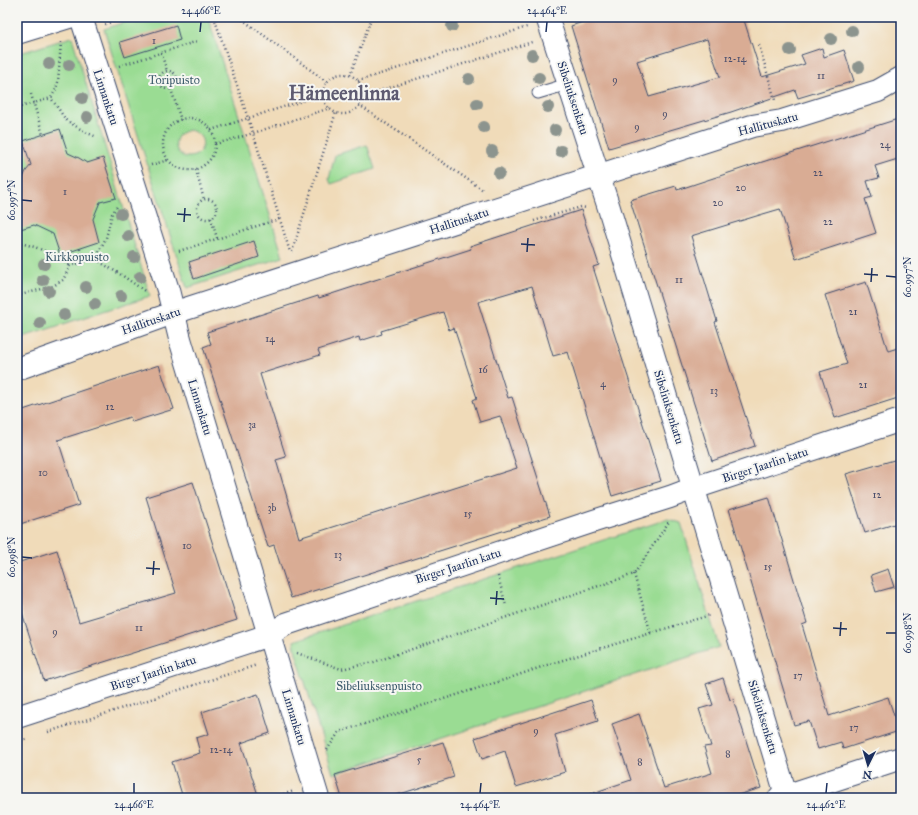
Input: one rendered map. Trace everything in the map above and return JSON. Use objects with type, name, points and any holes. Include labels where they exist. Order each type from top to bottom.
[{"type":"street","points":[[17,33],[69,17]]},
{"type":"street","name":"Linnankatu","points":[[81,17],[167,285],[182,347],[276,658],[309,794]]},
{"type":"street","name":"Sibeliuksenkatu","points":[[538,22],[568,84],[599,176],[694,488],[785,797]]},
{"type":"street","name":"Hallituskatu","points":[[17,369],[173,313],[752,126],[782,121],[878,91],[901,78]]},
{"type":"street","name":"Birger Jaarlin katu","points":[[17,717],[269,635],[286,624],[901,420]]},
{"type":"street","points":[[785,797],[901,758]]},
{"type":"lane","points":[[538,93],[568,84]]},
{"type":"path","points":[[214,17],[253,133],[291,257],[336,112]]},
{"type":"path","points":[[239,17],[327,82]]},
{"type":"path","points":[[350,75],[372,17]]},
{"type":"path","points":[[358,81],[538,22]]},
{"type":"path","points":[[17,144],[19,128],[17,108],[51,98],[56,89],[58,82],[61,38]]},
{"type":"path","points":[[112,68],[198,41]]},
{"type":"path","points":[[363,96],[534,41]]},
{"type":"path","points":[[759,45],[782,121]]},
{"type":"path","points":[[161,52],[167,70]]},
{"type":"path","points":[[167,70],[173,72],[178,79],[176,85],[171,89],[165,89],[159,82],[162,73],[167,70]]},
{"type":"path","points":[[337,75],[350,75],[358,81],[363,90],[363,96],[359,106],[351,112],[345,113],[336,112],[330,108],[325,101],[324,94],[327,82],[337,75]]},
{"type":"path","points":[[171,89],[181,120]]},
{"type":"path","points":[[31,94],[43,134]]},
{"type":"path","points":[[211,130],[324,94]]},
{"type":"path","points":[[51,98],[66,120],[85,132],[99,138]]},
{"type":"path","points":[[359,106],[487,193]]},
{"type":"path","points":[[215,144],[330,108]]},
{"type":"path","points":[[190,118],[206,124],[214,137],[215,144],[212,157],[208,163],[196,170],[183,170],[172,164],[164,152],[164,136],[174,123],[181,120],[190,118]]},
{"type":"path","points":[[155,164],[168,160]]},
{"type":"path","points":[[196,170],[204,200]]},
{"type":"path","points":[[204,200],[212,201],[216,206],[217,212],[211,218],[201,217],[199,214],[198,208],[204,200]]},
{"type":"path","points":[[17,296],[53,286],[63,280],[70,266],[95,258],[106,238],[112,214],[120,203]]},
{"type":"path","points":[[211,218],[217,238]]},
{"type":"path","points":[[177,251],[279,219]]},
{"type":"path","points":[[17,243],[27,244],[56,256],[70,266]]},
{"type":"path","points":[[80,249],[84,262]]},
{"type":"path","points":[[95,258],[150,296]]},
{"type":"path","points":[[47,732],[254,666],[293,652],[342,669],[374,662],[634,574],[672,518]]},
{"type":"path","points":[[634,574],[651,634]]},
{"type":"path","points":[[498,576],[506,606]]},
{"type":"path","points":[[326,752],[339,732],[550,664],[713,614]]},
{"type":"path","points":[[17,742],[32,737]]},
{"type":"path","points":[[272,798],[309,794]]},
{"type":"green space","name":"Toripuisto","points":[[140,17],[208,17],[283,257],[187,288],[104,29]],"holes":[[[189,130],[201,137],[203,143],[201,150],[194,156],[182,156],[176,148],[178,137],[182,133]]]},
{"type":"green space","name":"Kirkkopuisto","points":[[72,37],[150,296],[17,339],[17,54]]},
{"type":"green space","points":[[367,145],[375,169],[331,184],[329,179],[335,155]]},
{"type":"green space","name":"Sibeliuksenpuisto","points":[[668,519],[681,523],[719,647],[333,774],[296,653],[294,641]]},
{"type":"building","points":[[597,17],[743,17],[762,77],[805,64],[801,55],[822,48],[824,57],[844,50],[854,81],[798,98],[795,90],[731,112],[609,148],[571,26]],"holes":[[[707,39],[720,77],[649,97],[637,61]]]},
{"type":"building","points":[[176,25],[180,40],[125,57],[120,42]]},
{"type":"building","points":[[901,118],[901,158],[875,166],[879,178],[867,181],[872,197],[865,199],[876,233],[796,259],[780,209],[691,236],[717,321],[715,322],[755,446],[712,461],[630,200],[676,186],[677,190]]},
{"type":"building","points":[[60,129],[68,153],[87,163],[103,158],[116,198],[100,202],[93,219],[99,242],[60,255],[53,234],[34,225],[17,230],[17,184],[21,183],[26,171],[31,165],[23,141]]},
{"type":"building","points":[[581,210],[599,265],[593,267],[661,481],[612,496],[568,352],[553,356],[532,286],[478,302],[508,398],[512,397],[550,516],[291,598],[274,545],[268,547],[203,347],[211,344],[207,332],[471,249],[470,246]],"holes":[[[443,312],[449,330],[454,328],[477,398],[473,400],[480,422],[500,416],[517,468],[299,538],[276,460],[286,457],[260,374],[320,355],[318,350],[359,337],[360,341],[382,334],[381,331]]]},
{"type":"building","points":[[254,241],[259,257],[194,279],[189,262]]},
{"type":"building","points":[[866,282],[888,351],[901,347],[901,397],[835,418],[820,372],[847,364],[825,295]]},
{"type":"building","points":[[159,365],[174,409],[132,422],[130,417],[58,440],[79,505],[17,525],[17,412]]},
{"type":"building","points":[[901,458],[901,522],[865,533],[846,474]]},
{"type":"building","points":[[193,482],[237,620],[44,681],[17,597],[17,563],[57,550],[79,622],[176,593],[146,497]]},
{"type":"building","points":[[769,497],[807,623],[802,625],[829,716],[888,697],[899,731],[843,749],[841,742],[818,749],[809,721],[794,725],[729,509]]},
{"type":"building","points":[[888,569],[894,587],[876,592],[871,575]]},
{"type":"building","points":[[723,678],[730,700],[733,699],[761,788],[728,798],[587,798],[587,795],[631,780],[612,724],[639,714],[664,788],[712,773],[704,747],[711,746],[699,709],[713,705],[706,684]]},
{"type":"building","points":[[258,694],[270,733],[241,743],[259,798],[183,798],[172,762],[200,753],[196,738],[209,734],[202,712]]},
{"type":"building","points":[[591,700],[598,721],[555,735],[565,772],[516,787],[505,751],[482,759],[475,738]]},
{"type":"building","points":[[443,742],[454,777],[387,798],[342,798],[335,775]]},
{"type":"district","name":"Hämeenlinna","points":[[344,93]]}]
